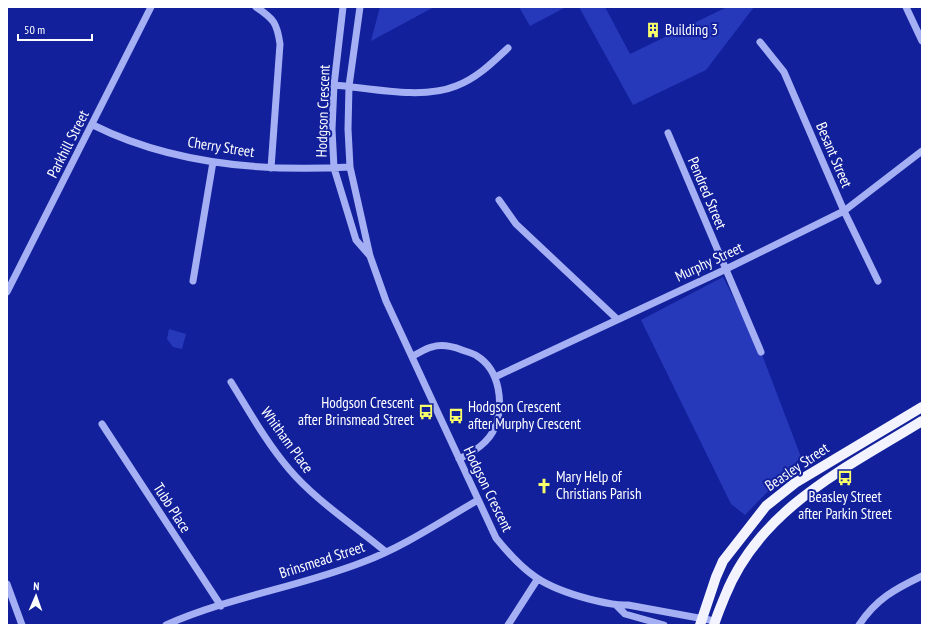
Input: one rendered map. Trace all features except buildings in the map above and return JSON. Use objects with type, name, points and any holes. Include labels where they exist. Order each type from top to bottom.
[{"type":"main road","name":"Beasley Street","points":[[700,622],[723,561],[766,506],[795,483],[922,407]]},
{"type":"main road","name":"Beasley Street","points":[[715,623],[731,582],[740,567],[769,527],[784,512],[813,490],[922,421]]},
{"type":"street","name":"Parkhill Street","points":[[7,292],[93,125],[151,7]]},
{"type":"street","points":[[256,7],[269,16],[277,26],[280,44],[271,168]]},
{"type":"street","name":"Hodgson Crescent","points":[[343,7],[334,85],[332,130],[334,168],[356,240],[370,256]]},
{"type":"street","name":"Hodgson Crescent","points":[[360,7],[349,86],[348,129],[350,167],[370,256],[386,301],[413,356],[496,538],[515,562],[538,580],[570,594],[616,606],[628,605],[700,622],[715,623]]},
{"type":"street","points":[[906,7],[922,41]]},
{"type":"street","name":"Besant Street","points":[[760,42],[784,72],[844,211],[878,281]]},
{"type":"street","points":[[334,85],[409,92],[438,91],[456,86],[468,80],[484,70],[508,48]]},
{"type":"street","name":"Cherry Street","points":[[93,125],[135,144],[213,162],[271,168],[350,167]]},
{"type":"street","name":"Pendred Street","points":[[668,133],[761,352]]},
{"type":"street","name":"Murphy Street","points":[[495,377],[725,269],[844,211],[922,151]]},
{"type":"street","points":[[193,281],[213,162]]},
{"type":"street","points":[[499,200],[516,224],[618,319]]},
{"type":"street","points":[[413,356],[433,346],[454,347],[477,356],[489,368],[495,377],[500,394],[495,428],[481,446],[459,459]]},
{"type":"street","name":"Whitham Place","points":[[231,382],[268,441],[288,468],[307,489],[386,552]]},
{"type":"street","name":"Tubb Place","points":[[102,424],[221,606]]},
{"type":"street","name":"Brinsmead Street","points":[[166,625],[221,606],[363,562],[427,531],[478,500]]},
{"type":"street","points":[[859,625],[868,611],[885,596],[922,576]]},
{"type":"street","points":[[508,625],[538,580]]},
{"type":"street","points":[[7,584],[22,625]]},
{"type":"street","name":"Hodgson Crescent","points":[[616,606],[625,614],[664,625]]},
{"type":"shaded area","points":[[380,7],[434,7],[371,41]]},
{"type":"shaded area","points":[[519,7],[566,7],[530,26]]},
{"type":"shaded area","points":[[579,7],[605,7],[630,54],[727,7],[754,7],[706,70],[633,105]]},
{"type":"shaded area","points":[[723,277],[761,352],[801,457],[745,515],[731,504],[641,320]]},
{"type":"shaded area","points":[[169,329],[186,334],[182,349],[173,347],[167,339]]},
{"type":"place","name":"Building 3","points":[[653,30]]},
{"type":"place","name":"Hodgson Crescent after Brinsmead Street","points":[[426,412]]},
{"type":"place","name":"Hodgson Crescent after Murphy Crescent","points":[[456,416]]},
{"type":"place","name":"Beasley Street after Parkin Street","points":[[845,478]]},
{"type":"place","name":"Mary Help of Christians Parish","points":[[544,486]]}]
